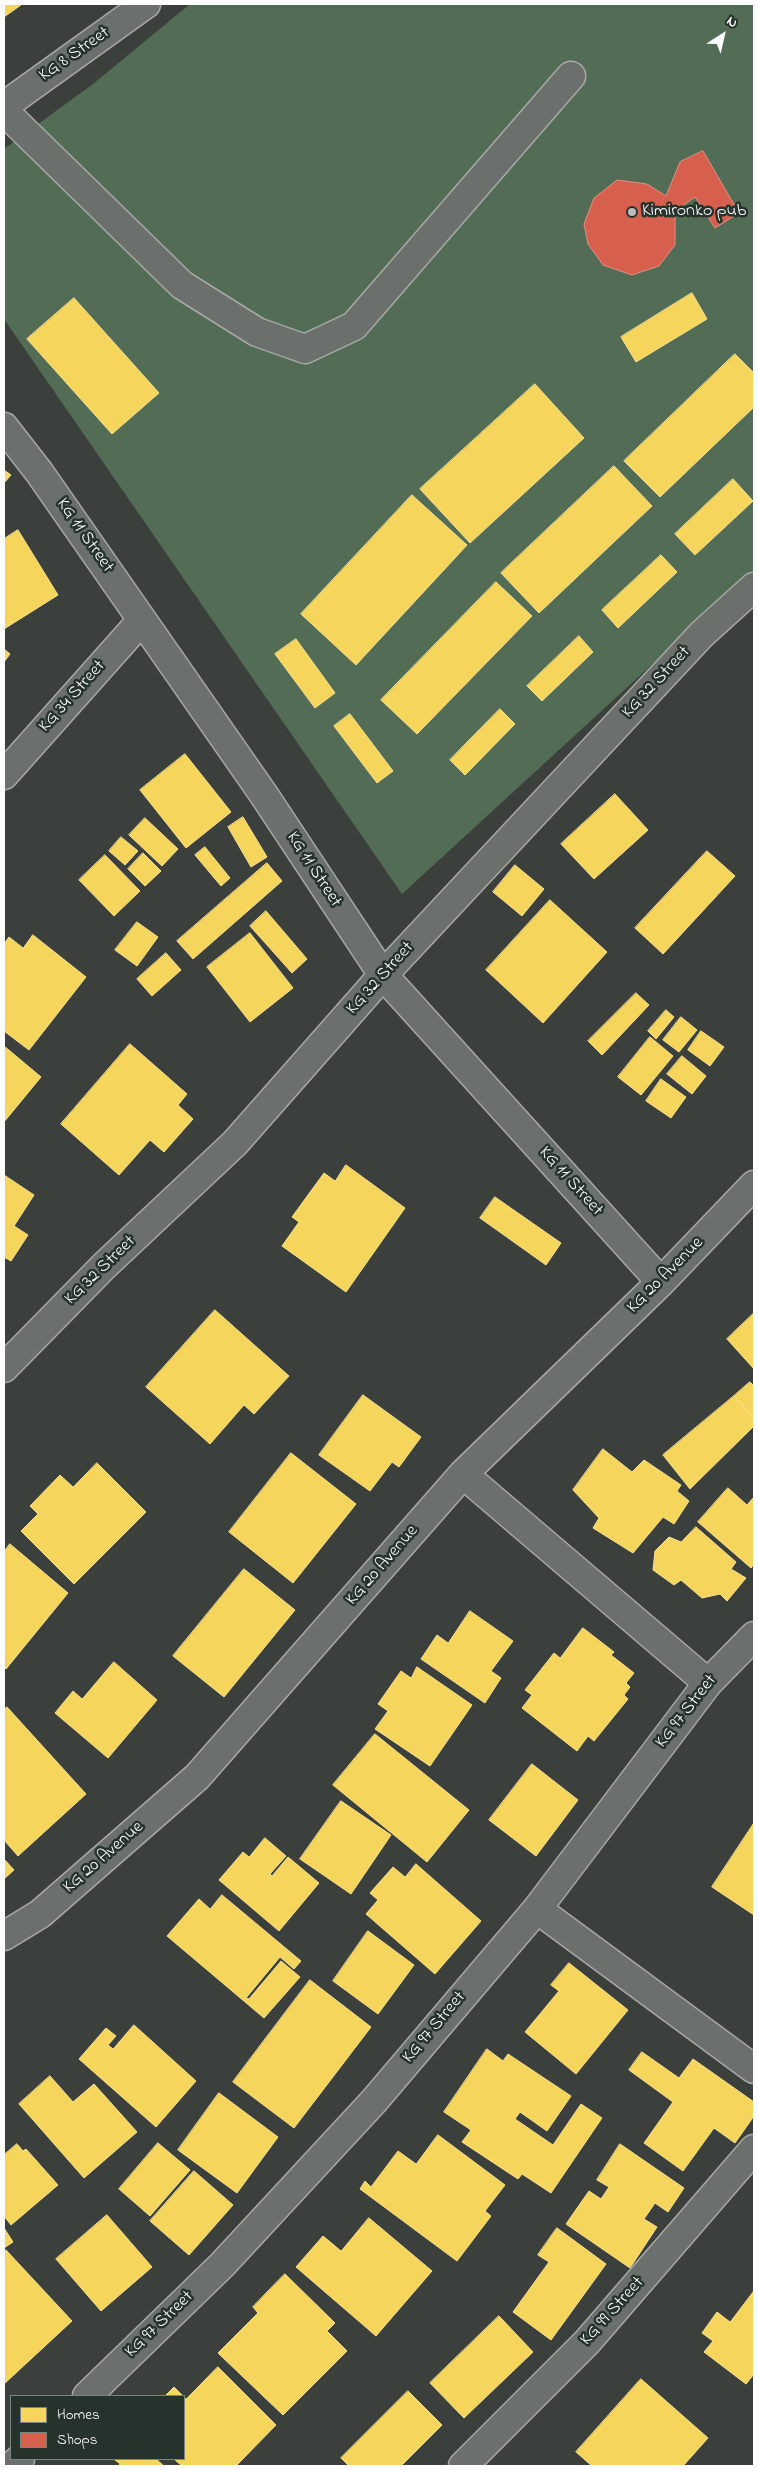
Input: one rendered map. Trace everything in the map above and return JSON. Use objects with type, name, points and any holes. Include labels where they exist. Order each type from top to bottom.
[{"type":"street","name":"KG 8 Street","points":[[4,106],[146,4]]},
{"type":"street","points":[[4,111],[182,285],[257,332],[305,349],[354,326],[571,76]]},
{"type":"street","name":"KG 11 Street","points":[[4,427],[39,472],[264,794],[383,975],[661,1282]]},
{"type":"street","name":"KG 32 Street","points":[[4,1368],[104,1266],[235,1143],[383,975],[702,634],[754,586]]},
{"type":"street","name":"KG 34 Street","points":[[4,775],[142,620]]},
{"type":"street","name":"KG 20 Avenue","points":[[4,1936],[40,1914],[197,1777],[463,1474],[661,1282],[754,1185]]},
{"type":"street","points":[[463,1474],[708,1683]]},
{"type":"street","name":"KG 97 Street","points":[[88,2395],[222,2265],[341,2136],[537,1909],[708,1683],[753,1640]]},
{"type":"street","points":[[537,1909],[754,2069]]},
{"type":"street","name":"KG 99 Street","points":[[463,2466],[587,2342],[754,2149]]},
{"type":"green space","points":[[190,4],[754,4],[754,571],[402,894],[4,319],[4,149],[93,84]]},
{"type":"building: Homes","points":[[4,4],[20,4],[21,5],[4,17]]},
{"type":"building: Homes","points":[[692,293],[707,319],[636,362],[621,337]]},
{"type":"building: Homes","points":[[74,298],[159,393],[112,434],[27,339]]},
{"type":"building: Homes","points":[[735,354],[754,373],[754,407],[660,497],[624,461]]},
{"type":"building: Homes","points":[[535,384],[584,438],[470,543],[420,489]]},
{"type":"building: Homes","points":[[614,466],[652,506],[539,613],[501,573]]},
{"type":"building: Homes","points":[[4,470],[11,475],[4,483]]},
{"type":"building: Homes","points":[[733,479],[753,501],[695,555],[675,534]]},
{"type":"building: Homes","points":[[412,495],[467,545],[356,665],[301,614]]},
{"type":"building: Homes","points":[[18,530],[58,595],[4,629],[4,539]]},
{"type":"building: Homes","points":[[661,555],[677,572],[618,628],[602,610]]},
{"type":"building: Homes","points":[[496,582],[532,616],[417,734],[381,700]]},
{"type":"building: Homes","points":[[579,636],[593,652],[542,701],[527,686]]},
{"type":"building: Homes","points":[[296,639],[335,693],[315,708],[275,654]]},
{"type":"building: Homes","points":[[4,649],[10,654],[4,662]]},
{"type":"building: Homes","points":[[500,709],[515,724],[465,775],[450,760]]},
{"type":"building: Homes","points":[[350,714],[393,771],[377,783],[334,726]]},
{"type":"building: Homes","points":[[185,754],[231,812],[186,848],[140,790]]},
{"type":"building: Homes","points":[[615,794],[648,830],[594,879],[561,844]]},
{"type":"building: Homes","points":[[243,817],[267,857],[251,867],[228,827]]},
{"type":"building: Homes","points":[[145,818],[178,849],[162,866],[129,835]]},
{"type":"building: Homes","points":[[121,837],[138,851],[125,865],[109,851]]},
{"type":"building: Homes","points":[[205,847],[230,878],[221,886],[195,855]]},
{"type":"building: Homes","points":[[707,851],[735,876],[663,954],[635,928]]},
{"type":"building: Homes","points":[[143,853],[161,871],[145,886],[128,869]]},
{"type":"building: Homes","points":[[105,855],[140,891],[114,916],[79,880]]},
{"type":"building: Homes","points":[[267,863],[282,881],[193,959],[177,941]]},
{"type":"building: Homes","points":[[515,865],[544,889],[522,916],[493,892]]},
{"type":"building: Homes","points":[[550,900],[607,952],[543,1023],[486,970]]},
{"type":"building: Homes","points":[[266,911],[307,959],[292,973],[250,926]]},
{"type":"building: Homes","points":[[137,922],[158,937],[137,966],[115,950]]},
{"type":"building: Homes","points":[[250,933],[293,988],[250,1022],[207,967]]},
{"type":"building: Homes","points":[[33,935],[86,977],[29,1050],[4,1031],[4,944],[9,937],[23,948]]},
{"type":"building: Homes","points":[[166,953],[181,970],[152,996],[137,979]]},
{"type":"building: Homes","points":[[636,993],[649,1005],[602,1055],[588,1041]]},
{"type":"building: Homes","points":[[666,1010],[674,1017],[656,1039],[648,1031]]},
{"type":"building: Homes","points":[[681,1017],[697,1030],[679,1052],[663,1040]]},
{"type":"building: Homes","points":[[701,1031],[724,1047],[710,1066],[688,1050]]},
{"type":"building: Homes","points":[[650,1037],[673,1056],[641,1095],[618,1077]]},
{"type":"building: Homes","points":[[130,1044],[187,1094],[178,1105],[193,1119],[164,1152],[150,1140],[119,1175],[61,1124]]},
{"type":"building: Homes","points":[[4,1046],[41,1077],[4,1122]]},
{"type":"building: Homes","points":[[682,1056],[706,1076],[692,1094],[667,1074]]},
{"type":"building: Homes","points":[[661,1079],[686,1097],[671,1118],[646,1101]]},
{"type":"building: Homes","points":[[346,1165],[405,1208],[346,1292],[282,1246],[299,1222],[292,1217],[324,1173],[335,1181]]},
{"type":"building: Homes","points":[[4,1175],[34,1195],[14,1226],[28,1235],[11,1261],[4,1257]]},
{"type":"building: Homes","points":[[495,1197],[561,1243],[546,1265],[480,1218]]},
{"type":"building: Homes","points":[[215,1310],[289,1376],[254,1414],[244,1405],[210,1444],[146,1387]]},
{"type":"building: Homes","points":[[754,1313],[754,1369],[727,1339]]},
{"type":"building: Homes","points":[[750,1382],[754,1386],[754,1418],[734,1396]]},
{"type":"building: Homes","points":[[363,1395],[421,1437],[399,1467],[392,1462],[370,1491],[319,1455]]},
{"type":"building: Homes","points":[[734,1396],[754,1418],[754,1426],[690,1489],[663,1455]]},
{"type":"building: Homes","points":[[603,1449],[632,1472],[644,1460],[681,1485],[677,1491],[689,1501],[674,1524],[663,1517],[633,1553],[593,1528],[599,1518],[573,1490]]},
{"type":"building: Homes","points":[[291,1453],[356,1504],[293,1583],[229,1532]]},
{"type":"building: Homes","points":[[97,1463],[146,1512],[74,1584],[21,1531],[38,1514],[30,1506],[60,1475],[73,1487]]},
{"type":"building: Homes","points":[[728,1488],[747,1505],[754,1497],[754,1564],[751,1568],[698,1522]]},
{"type":"building: Homes","points":[[696,1527],[736,1562],[731,1569],[746,1578],[727,1601],[720,1594],[702,1598],[681,1580],[674,1585],[653,1570],[655,1551],[669,1537],[681,1542]]},
{"type":"building: Homes","points":[[10,1544],[68,1593],[6,1669],[4,1667],[4,1552]]},
{"type":"building: Homes","points":[[244,1569],[295,1610],[224,1697],[173,1656]]},
{"type":"building: Homes","points":[[470,1611],[513,1641],[491,1671],[501,1678],[485,1703],[421,1659],[437,1635],[448,1643]]},
{"type":"building: Homes","points":[[583,1628],[614,1652],[611,1655],[634,1673],[626,1683],[630,1687],[624,1695],[628,1699],[594,1741],[588,1736],[577,1751],[522,1708],[532,1695],[525,1690],[554,1653],[560,1658]]},
{"type":"building: Homes","points":[[114,1662],[157,1700],[108,1758],[55,1713],[73,1691],[82,1699]]},
{"type":"building: Homes","points":[[417,1667],[472,1705],[430,1766],[375,1729],[388,1711],[378,1704],[401,1671],[411,1678]]},
{"type":"building: Homes","points":[[7,1707],[86,1794],[18,1856],[4,1840],[4,1710]]},
{"type":"building: Homes","points":[[375,1734],[469,1810],[427,1862],[333,1785]]},
{"type":"building: Homes","points":[[532,1764],[578,1800],[536,1856],[489,1820]]},
{"type":"building: Homes","points":[[341,1801],[391,1835],[351,1894],[300,1859]]},
{"type":"building: Homes","points":[[754,1823],[754,1915],[712,1887]]},
{"type":"building: Homes","points":[[265,1838],[286,1856],[270,1874],[272,1876],[288,1857],[319,1883],[279,1931],[219,1880],[243,1852],[249,1857]]},
{"type":"building: Homes","points":[[4,1859],[14,1870],[4,1879]]},
{"type":"building: Homes","points":[[416,1864],[481,1921],[435,1974],[366,1914],[378,1900],[370,1893],[393,1867],[405,1877]]},
{"type":"building: Homes","points":[[222,1895],[301,1961],[294,1969],[280,1957],[246,1998],[249,1999],[281,1961],[300,1977],[264,2018],[167,1936],[199,1899],[210,1909]]},
{"type":"building: Homes","points":[[368,1931],[414,1965],[378,2014],[333,1981]]},
{"type":"building: Homes","points":[[569,1963],[628,2010],[576,2074],[525,2032],[559,1991],[551,1985]]},
{"type":"building: Homes","points":[[310,1980],[371,2027],[294,2128],[233,2082]]},
{"type":"building: Homes","points":[[134,2025],[196,2081],[156,2127],[79,2059],[106,2028],[116,2036],[108,2045],[113,2049]]},
{"type":"building: Homes","points":[[487,2049],[503,2061],[508,2054],[571,2096],[547,2131],[520,2112],[515,2119],[553,2145],[581,2104],[602,2118],[551,2193],[522,2174],[518,2179],[462,2142],[471,2130],[444,2112]]},
{"type":"building: Homes","points":[[642,2052],[679,2078],[693,2059],[754,2102],[754,2116],[735,2143],[714,2128],[683,2171],[644,2143],[673,2102],[629,2070]]},
{"type":"building: Homes","points":[[50,2076],[73,2102],[94,2084],[137,2132],[84,2178],[19,2104]]},
{"type":"building: Homes","points":[[219,2093],[278,2137],[237,2193],[178,2150]]},
{"type":"building: Homes","points":[[438,2135],[505,2185],[485,2211],[491,2216],[457,2261],[360,2189],[365,2181],[371,2187],[398,2151],[416,2164]]},
{"type":"building: Homes","points":[[158,2143],[190,2170],[150,2216],[119,2189]]},
{"type":"building: Homes","points":[[17,2144],[23,2151],[26,2149],[58,2185],[11,2225],[4,2216],[4,2155]]},
{"type":"building: Homes","points":[[620,2144],[684,2188],[668,2212],[655,2203],[644,2219],[657,2227],[630,2268],[566,2224],[589,2191],[601,2199],[609,2187],[597,2180]]},
{"type":"building: Homes","points":[[194,2171],[233,2205],[189,2255],[150,2221]]},
{"type":"building: Homes","points":[[107,2215],[152,2267],[101,2311],[56,2259]]},
{"type":"building: Homes","points":[[369,2218],[432,2271],[376,2336],[296,2267],[323,2236],[341,2251]]},
{"type":"building: Homes","points":[[4,2228],[13,2242],[4,2248]]},
{"type":"building: Homes","points":[[557,2228],[606,2264],[551,2340],[513,2312],[549,2262],[538,2255]]},
{"type":"building: Homes","points":[[6,2250],[72,2321],[4,2384],[4,2252]]},
{"type":"building: Homes","points":[[285,2274],[335,2323],[327,2331],[347,2351],[283,2415],[218,2353],[258,2313],[253,2307]]},
{"type":"building: Homes","points":[[754,2291],[754,2374],[746,2384],[704,2352],[713,2341],[702,2333],[717,2312],[730,2322]]},
{"type":"building: Homes","points":[[499,2316],[533,2352],[464,2418],[430,2383]]},
{"type":"building: Homes","points":[[218,2367],[276,2425],[236,2466],[182,2466],[175,2460],[185,2460],[185,2398]]},
{"type":"building: Homes","points":[[641,2379],[708,2438],[683,2466],[592,2466],[576,2452]]},
{"type":"building: Homes","points":[[174,2387],[182,2395],[166,2395]]},
{"type":"building: Homes","points":[[408,2391],[442,2425],[401,2466],[349,2466],[341,2458]]},
{"type":"building: Homes","points":[[115,2460],[157,2460],[164,2466],[118,2466],[120,2464]]},
{"type":"building: Shops","name":"Kimironko pub","points":[[703,151],[739,213],[715,228],[695,197],[675,211],[675,245],[659,266],[632,275],[603,265],[588,244],[584,224],[594,198],[617,180],[647,184],[666,196],[680,162]]},
{"type":"place","name":"Kimironko pub","points":[[632,212]]}]
